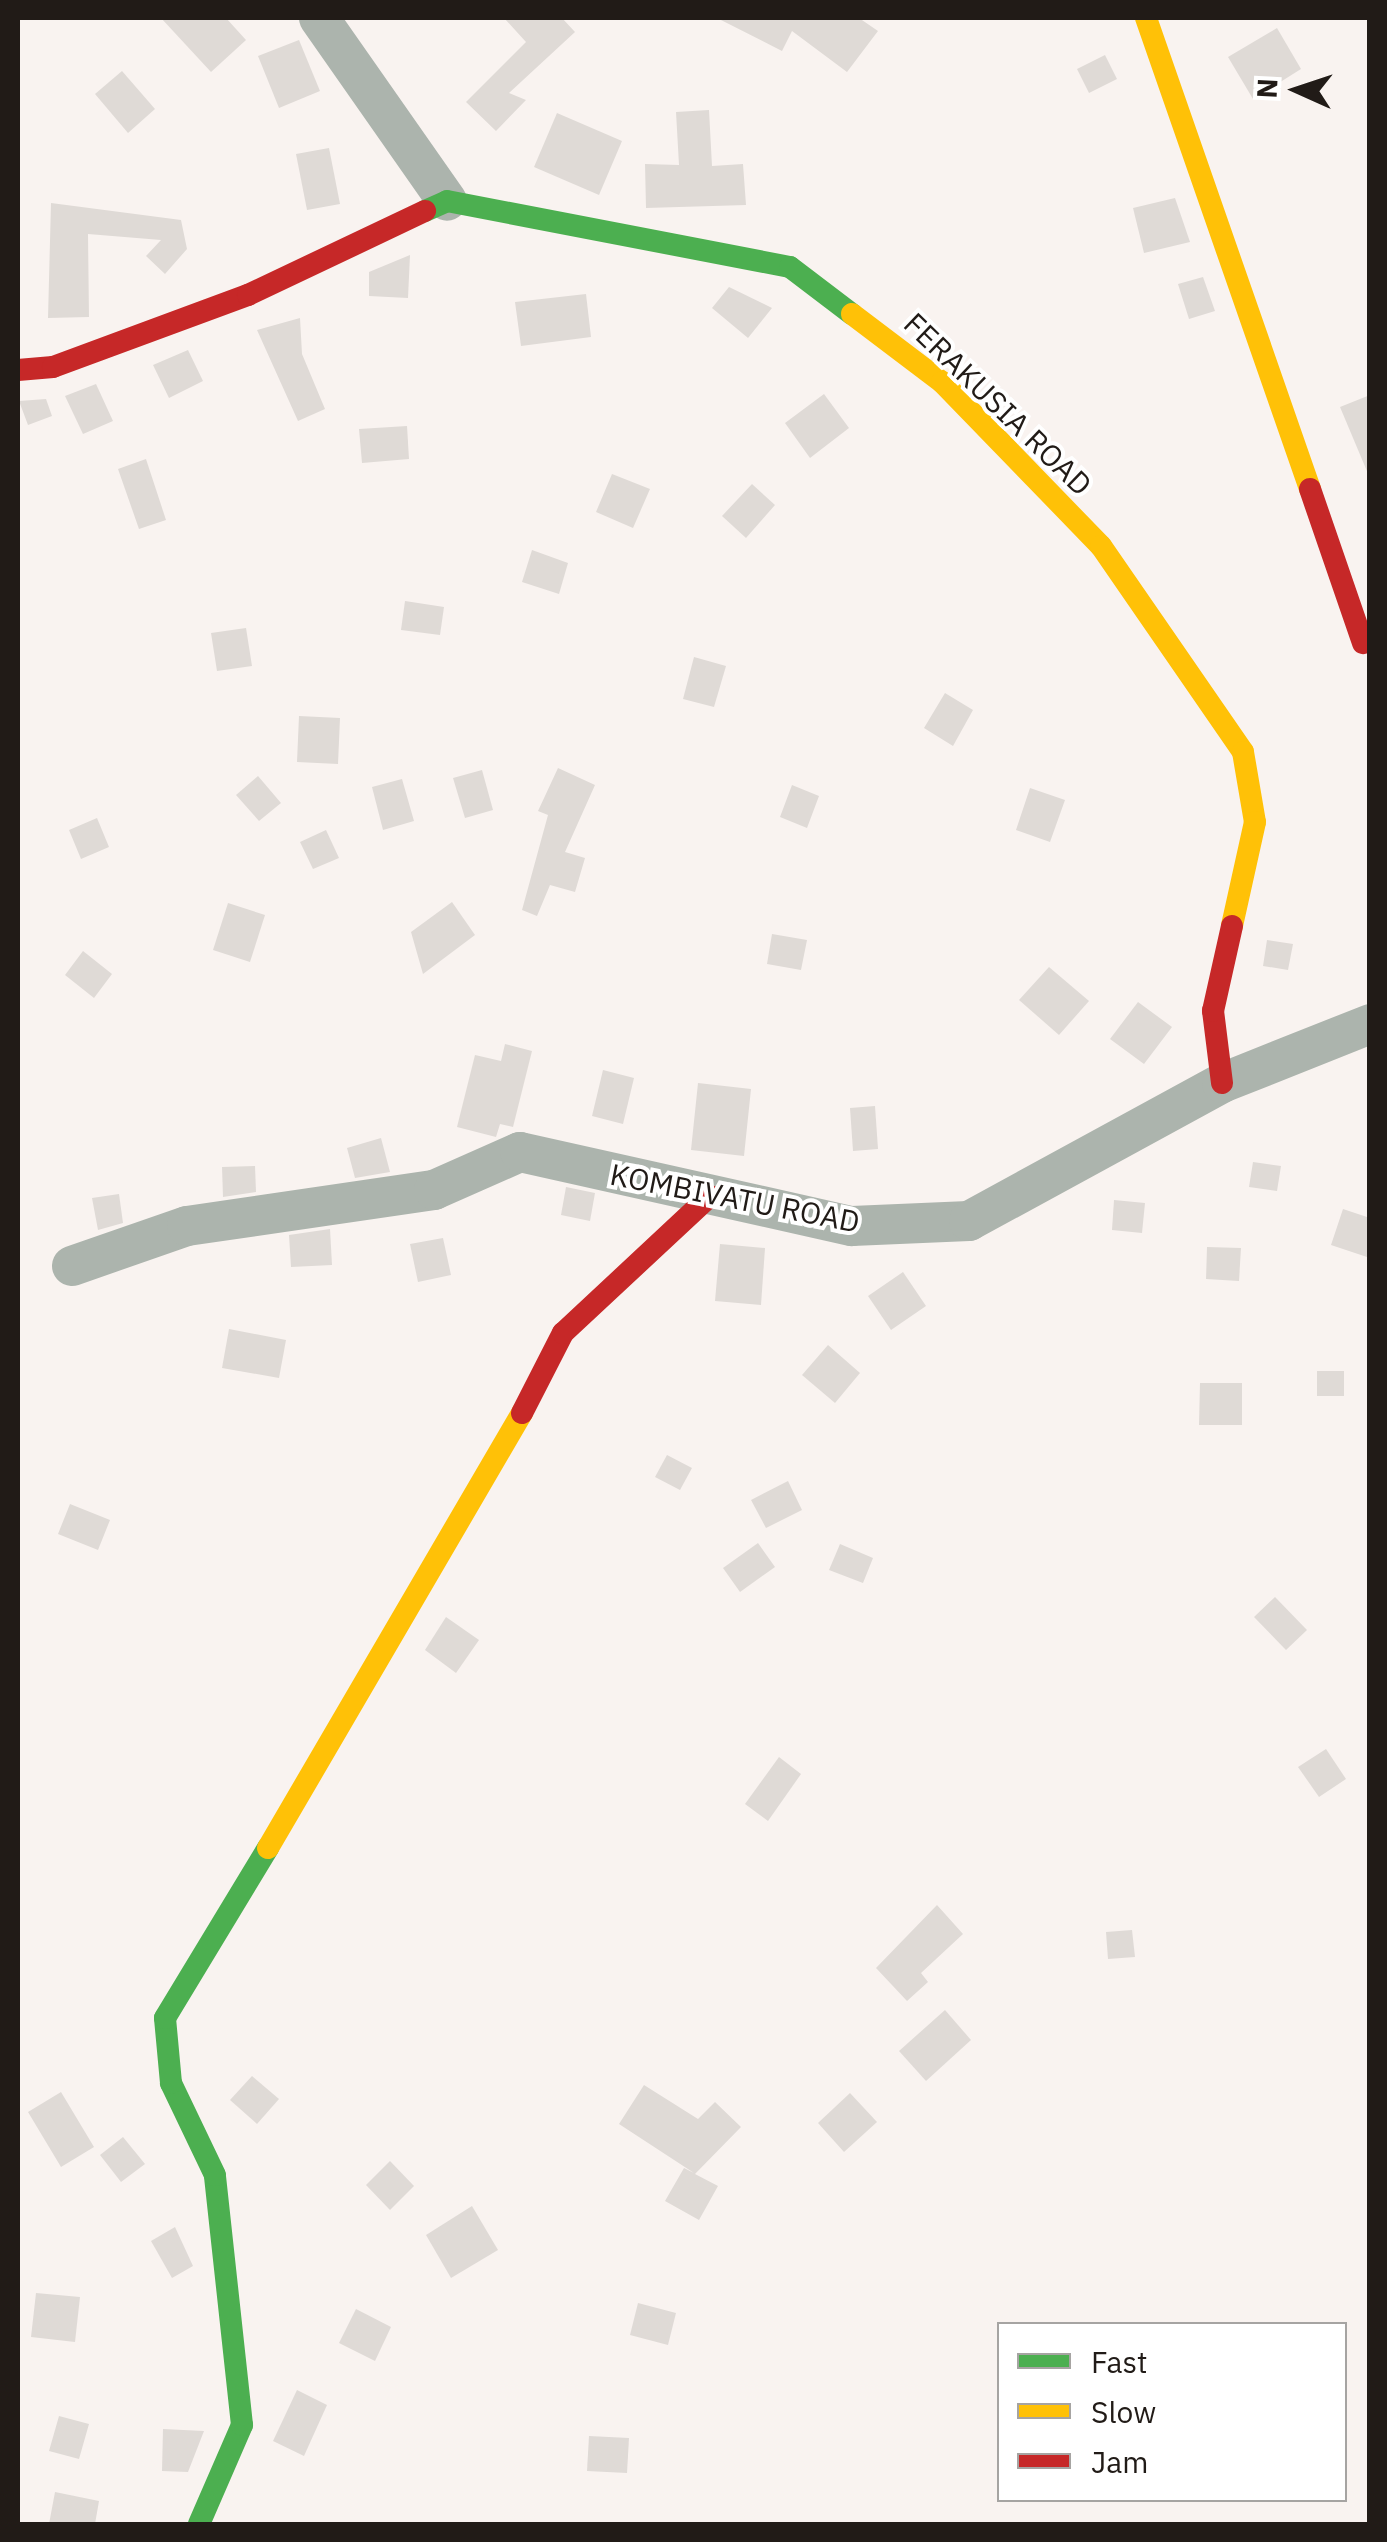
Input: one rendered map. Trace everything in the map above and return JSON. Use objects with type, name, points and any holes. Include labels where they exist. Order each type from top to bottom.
[{"type":"street","points":[[18,370],[53,367],[248,296],[447,200],[319,18]]},
{"type":"street","points":[[1146,18],[1363,643]]},
{"type":"street","name":"FERAKUSIA ROAD","points":[[447,200],[790,268],[942,382],[1100,546],[1243,752],[1256,822],[1212,1011],[1222,1082]]},
{"type":"street","name":"KOMBIVATU ROAD","points":[[72,1266],[187,1226],[434,1190],[520,1152],[852,1226],[970,1221],[1222,1082],[1370,1024]]},
{"type":"street","points":[[199,2524],[242,2425],[216,2175],[171,2082],[165,2018],[466,1522],[563,1333],[710,1196]]},
{"type":"building","points":[[161,18],[226,18],[246,40],[211,72]]},
{"type":"building","points":[[504,18],[562,18],[575,32],[509,93],[526,100],[496,131],[466,102],[526,42]]},
{"type":"building","points":[[717,18],[859,18],[878,31],[847,72],[792,31],[782,51]]},
{"type":"building","points":[[1277,28],[1301,69],[1253,99],[1228,57]]},
{"type":"building","points":[[299,40],[320,91],[279,108],[258,56]]},
{"type":"building","points":[[1105,55],[1117,79],[1089,93],[1077,69]]},
{"type":"building","points":[[122,71],[155,109],[128,133],[95,94]]},
{"type":"building","points":[[709,110],[712,166],[743,164],[746,205],[646,208],[645,164],[679,165],[676,112]]},
{"type":"building","points":[[557,113],[622,141],[599,195],[534,167]]},
{"type":"building","points":[[329,148],[340,204],[307,210],[296,154]]},
{"type":"building","points":[[1175,198],[1190,242],[1144,253],[1133,208]]},
{"type":"building","points":[[51,203],[181,220],[187,249],[165,274],[146,256],[161,240],[88,234],[89,317],[48,318]]},
{"type":"building","points":[[410,255],[408,298],[369,296],[369,272]]},
{"type":"building","points":[[1203,277],[1215,311],[1189,319],[1178,284]]},
{"type":"building","points":[[729,287],[772,308],[748,338],[712,308]]},
{"type":"building","points":[[586,294],[591,337],[521,346],[515,302]]},
{"type":"building","points":[[300,318],[302,354],[325,409],[298,421],[257,330]]},
{"type":"building","points":[[188,350],[203,381],[169,398],[153,365]]},
{"type":"building","points":[[96,384],[113,421],[83,434],[65,396]]},
{"type":"building","points":[[824,394],[849,428],[810,458],[785,423]]},
{"type":"building","points":[[1370,395],[1370,476],[1369,476],[1340,407]]},
{"type":"building","points":[[46,399],[52,416],[28,425],[19,401]]},
{"type":"building","points":[[407,426],[409,459],[362,463],[359,429]]},
{"type":"building","points":[[146,459],[166,520],[139,529],[118,469]]},
{"type":"building","points":[[612,474],[650,489],[633,528],[596,512]]},
{"type":"building","points":[[752,484],[775,505],[746,538],[722,516]]},
{"type":"building","points":[[532,550],[568,563],[559,594],[522,582]]},
{"type":"building","points":[[405,601],[444,607],[440,635],[401,630]]},
{"type":"building","points":[[246,628],[252,666],[217,671],[211,633]]},
{"type":"building","points":[[694,657],[726,666],[714,707],[683,699]]},
{"type":"building","points":[[945,693],[973,710],[953,746],[924,728]]},
{"type":"building","points":[[299,716],[340,718],[338,764],[297,762]]},
{"type":"building","points":[[558,768],[595,785],[565,852],[585,858],[575,892],[550,885],[537,916],[522,910],[548,815],[538,811]]},
{"type":"building","points":[[482,770],[493,810],[465,818],[453,778]]},
{"type":"building","points":[[258,776],[281,803],[259,821],[236,795]]},
{"type":"building","points":[[402,779],[414,821],[383,830],[372,787]]},
{"type":"building","points":[[792,785],[819,796],[807,828],[780,817]]},
{"type":"building","points":[[1030,788],[1065,800],[1050,842],[1016,830]]},
{"type":"building","points":[[97,818],[109,847],[81,859],[69,830]]},
{"type":"building","points":[[326,830],[339,858],[313,869],[300,842]]},
{"type":"building","points":[[452,902],[475,935],[423,974],[411,932]]},
{"type":"building","points":[[228,903],[265,915],[250,962],[213,950]]},
{"type":"building","points":[[772,934],[807,940],[801,970],[767,964]]},
{"type":"building","points":[[1267,940],[1293,944],[1288,970],[1263,966]]},
{"type":"building","points":[[83,951],[112,974],[94,998],[65,975]]},
{"type":"building","points":[[1049,967],[1089,1001],[1059,1035],[1019,1000]]},
{"type":"building","points":[[1138,1002],[1172,1027],[1144,1064],[1110,1039]]},
{"type":"building","points":[[505,1044],[532,1051],[513,1127],[500,1124],[496,1137],[457,1127],[475,1055],[501,1061]]},
{"type":"building","points":[[603,1070],[634,1078],[623,1124],[592,1116]]},
{"type":"building","points":[[698,1083],[751,1089],[744,1156],[691,1150]]},
{"type":"building","points":[[875,1106],[878,1149],[853,1151],[850,1108]]},
{"type":"building","points":[[381,1138],[390,1172],[355,1178],[347,1148]]},
{"type":"building","points":[[1253,1162],[1281,1166],[1277,1191],[1249,1187]]},
{"type":"building","points":[[255,1166],[256,1192],[223,1197],[222,1167]]},
{"type":"building","points":[[566,1187],[595,1193],[590,1221],[561,1215]]},
{"type":"building","points":[[119,1194],[123,1223],[98,1230],[92,1198]]},
{"type":"building","points":[[1114,1200],[1145,1203],[1142,1233],[1112,1230]]},
{"type":"building","points":[[1343,1209],[1370,1218],[1370,1258],[1331,1245]]},
{"type":"building","points":[[330,1229],[332,1265],[291,1267],[289,1235]]},
{"type":"building","points":[[443,1238],[451,1275],[418,1282],[410,1244]]},
{"type":"building","points":[[720,1244],[765,1248],[761,1305],[715,1301]]},
{"type":"building","points":[[1207,1247],[1241,1248],[1239,1281],[1206,1279]]},
{"type":"building","points":[[903,1272],[926,1306],[891,1330],[868,1296]]},
{"type":"building","points":[[229,1329],[286,1340],[279,1378],[222,1368]]},
{"type":"building","points":[[828,1345],[860,1373],[835,1403],[802,1375]]},
{"type":"building","points":[[1317,1371],[1344,1371],[1344,1396],[1317,1396]]},
{"type":"building","points":[[1200,1383],[1242,1383],[1242,1425],[1199,1425]]},
{"type":"building","points":[[667,1455],[692,1468],[680,1490],[655,1477]]},
{"type":"building","points":[[788,1481],[802,1510],[766,1528],[751,1500]]},
{"type":"building","points":[[70,1504],[110,1520],[98,1550],[58,1534]]},
{"type":"building","points":[[758,1543],[775,1567],[740,1592],[723,1568]]},
{"type":"building","points":[[840,1544],[873,1558],[863,1583],[829,1570]]},
{"type":"building","points":[[1275,1597],[1307,1630],[1286,1650],[1254,1617]]},
{"type":"building","points":[[446,1617],[479,1640],[456,1673],[425,1650]]},
{"type":"building","points":[[1326,1749],[1346,1779],[1319,1797],[1298,1767]]},
{"type":"building","points":[[779,1757],[801,1774],[768,1821],[745,1804]]},
{"type":"building","points":[[937,1905],[963,1934],[921,1973],[928,1982],[907,2001],[876,1968]]},
{"type":"building","points":[[1132,1930],[1135,1957],[1108,1959],[1106,1932]]},
{"type":"building","points":[[945,2010],[971,2040],[926,2081],[899,2051]]},
{"type":"building","points":[[252,2076],[279,2099],[257,2124],[230,2100]]},
{"type":"building","points":[[644,2085],[698,2119],[715,2102],[741,2127],[695,2174],[718,2186],[699,2220],[665,2201],[684,2168],[694,2173],[619,2124]]},
{"type":"building","points":[[61,2092],[94,2147],[61,2167],[28,2112]]},
{"type":"building","points":[[850,2093],[877,2122],[844,2152],[818,2123]]},
{"type":"building","points":[[123,2137],[145,2164],[121,2182],[100,2155]]},
{"type":"building","points":[[390,2161],[414,2186],[390,2210],[366,2185]]},
{"type":"building","points":[[472,2206],[498,2250],[451,2278],[426,2235]]},
{"type":"building","points":[[175,2227],[193,2266],[172,2278],[151,2241]]},
{"type":"building","points":[[36,2293],[80,2297],[75,2342],[31,2337]]},
{"type":"building","points":[[638,2303],[676,2313],[668,2345],[630,2335]]},
{"type":"building","points":[[356,2309],[391,2327],[375,2361],[339,2343]]},
{"type":"building","points":[[297,2390],[327,2405],[304,2456],[273,2441]]},
{"type":"building","points":[[59,2416],[89,2424],[79,2459],[49,2451]]},
{"type":"building","points":[[163,2429],[204,2431],[188,2472],[162,2471]]},
{"type":"building","points":[[589,2436],[629,2438],[627,2473],[587,2471]]},
{"type":"building","points":[[55,2492],[99,2501],[95,2524],[49,2524]]},
{"type":"traffic: fast","points":[[425,211],[447,201],[790,267],[852,314]]},
{"type":"traffic: fast","points":[[199,2524],[242,2425],[215,2175],[171,2083],[165,2018],[268,1848]]},
{"type":"traffic: slow","points":[[1146,18],[1310,489]]},
{"type":"traffic: slow","points":[[852,314],[942,382],[1101,546],[1243,752],[1255,822],[1232,926]]},
{"type":"traffic: slow","points":[[268,1848],[522,1413]]},
{"type":"traffic: jam","points":[[18,370],[53,367],[248,295],[425,211]]},
{"type":"traffic: jam","points":[[1310,489],[1363,643]]},
{"type":"traffic: jam","points":[[1222,1083],[1213,1011],[1232,926]]},
{"type":"traffic: jam","points":[[522,1413],[563,1333],[710,1196]]}]
